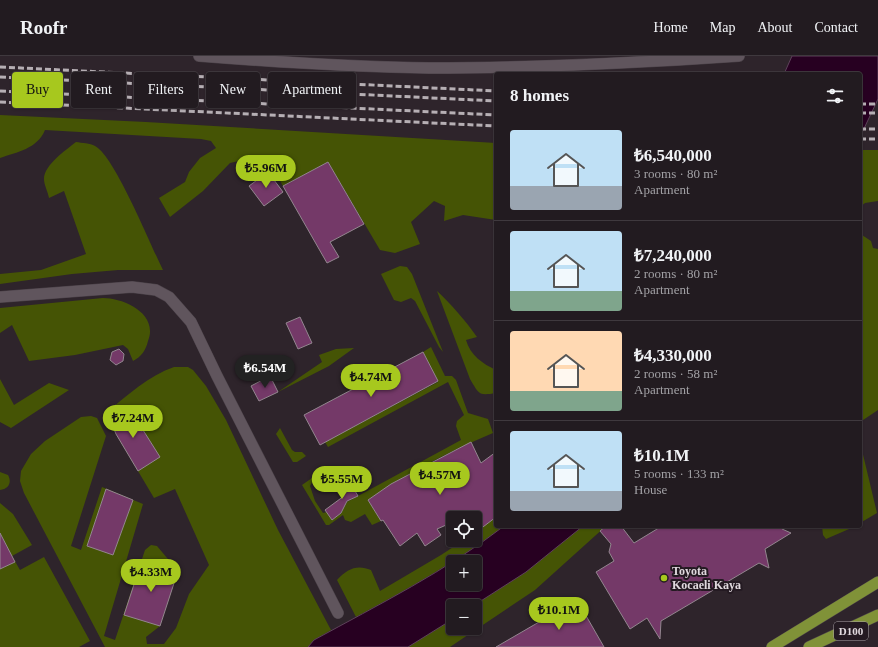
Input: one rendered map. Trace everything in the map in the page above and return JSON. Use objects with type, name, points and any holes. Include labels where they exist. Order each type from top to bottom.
[{"type":"highway","points":[[772,647],[878,582]]},
{"type":"highway","points":[[809,647],[878,615]]},
{"type":"highway","name":"D100","points":[[824,647],[878,615]]},
{"type":"main road","points":[[199,56],[346,65],[428,68],[562,66],[739,56]]},
{"type":"main road","points":[[0,297],[132,287],[156,290],[169,297],[191,322],[338,613]]},
{"type":"green space","points":[[0,115],[146,122],[494,143],[494,220],[463,215],[444,221],[445,206],[434,201],[411,222],[420,244],[395,253],[380,250],[328,162],[283,186],[265,155],[230,163],[203,191],[170,217],[159,198],[185,182],[189,172],[200,158],[216,148],[211,141],[201,139],[45,130],[37,142],[32,146],[20,152],[0,158]]},
{"type":"green space","points":[[76,142],[95,146],[103,153],[112,166],[132,202],[163,270],[118,270],[72,274],[0,284],[0,274],[41,270],[86,254],[64,191],[49,198],[44,181],[45,174],[51,163]]},
{"type":"green space","points":[[862,150],[878,150],[878,201],[865,203],[862,205]]},
{"type":"green space","points":[[862,235],[871,241],[873,248],[878,249],[878,410],[862,421]]},
{"type":"green space","points":[[400,266],[407,267],[412,274],[443,352],[415,301],[411,298],[401,302],[394,300],[381,274]]},
{"type":"green space","points":[[437,291],[458,313],[477,337],[466,340],[474,355],[486,365],[494,369],[494,393],[480,393],[477,391],[470,379]]},
{"type":"green space","points":[[103,298],[118,300],[126,303],[134,307],[146,317],[149,324],[150,334],[143,353],[133,361],[128,349],[123,345],[75,355],[29,361],[12,325],[0,333],[0,308]]},
{"type":"green space","points":[[431,347],[445,376],[452,376],[456,380],[468,413],[488,419],[493,433],[429,463],[368,500],[381,521],[372,525],[365,514],[351,522],[345,520],[343,515],[329,525],[326,525],[302,485],[312,478],[313,480],[310,486],[315,501],[323,513],[327,512],[332,520],[341,513],[347,502],[461,440],[456,426],[457,421],[464,415],[448,382],[328,447],[325,442],[438,382],[423,352]]},
{"type":"green space","points":[[354,348],[329,366],[278,392],[322,362],[319,355],[336,349]]},
{"type":"green space","points":[[174,367],[188,367],[193,370],[206,386],[226,420],[278,530],[331,630],[314,640],[308,647],[105,647],[24,493],[20,481],[21,471],[31,454],[45,441],[81,417],[91,416],[97,418],[106,436],[71,546],[81,550],[102,487],[143,504],[104,636],[115,640],[145,550],[151,545],[157,546],[178,571],[160,626],[146,637],[147,644],[164,644],[176,628],[189,594],[209,565],[175,489],[154,498],[116,434],[107,412],[147,381]]},
{"type":"green space","points":[[0,379],[14,405],[49,383],[69,390],[11,428],[0,422]]},
{"type":"green space","points":[[280,428],[292,450],[295,452],[302,452],[306,456],[297,462],[293,462],[276,434]]},
{"type":"green space","points":[[862,450],[877,513],[862,522]]},
{"type":"green space","points":[[0,472],[8,475],[10,483],[8,487],[0,490]]},
{"type":"green space","points":[[0,503],[13,514],[32,545],[12,556],[20,570],[44,557],[90,641],[79,647],[0,647]]},
{"type":"green space","points":[[494,518],[494,528],[501,528],[482,542],[482,527]]},
{"type":"green space","points":[[581,528],[604,528],[535,590],[482,626],[482,600],[526,572]]},
{"type":"green space","points":[[822,528],[851,528],[826,539],[823,535]]},
{"type":"green space","points":[[453,547],[475,547],[463,555],[446,555],[446,565],[356,617],[337,580],[348,570],[361,567],[366,568],[371,570],[380,591]]},
{"type":"green space","points":[[446,623],[446,635],[468,635],[450,647],[408,647]]},
{"type":"shaded area","points":[[792,56],[878,56],[878,99],[862,133],[862,72],[785,72]]},
{"type":"shaded area","points":[[501,528],[581,528],[526,572],[482,600],[482,599],[446,599],[446,623],[408,647],[308,647],[314,640],[446,566],[446,591],[482,591],[482,555],[463,555],[475,547],[482,547],[482,542]]},
{"type":"building","points":[[328,162],[364,224],[330,242],[339,257],[327,263],[283,186]]},
{"type":"building","points":[[268,172],[283,192],[264,206],[249,186]]},
{"type":"building","points":[[300,317],[312,343],[298,349],[286,323]]},
{"type":"building","points":[[119,349],[124,354],[123,361],[116,365],[110,360],[112,352]]},
{"type":"building","points":[[423,352],[438,381],[320,445],[304,415]]},
{"type":"building","points":[[270,376],[278,392],[259,401],[251,386]]},
{"type":"building","points":[[116,405],[123,413],[126,410],[141,431],[143,430],[160,457],[138,471],[116,434],[107,412]]},
{"type":"building","points":[[471,442],[481,463],[494,453],[494,519],[482,528],[482,511],[446,511],[446,525],[437,529],[441,535],[425,546],[417,533],[400,546],[383,520],[381,521],[368,500],[391,484]]},
{"type":"building","points":[[348,479],[358,496],[347,501],[341,513],[332,520],[325,510],[344,496],[338,485]]},
{"type":"building","points":[[106,489],[133,500],[113,555],[87,546]]},
{"type":"building","name":"Toyota Kocaeli Kaya","points":[[604,528],[623,528],[634,543],[659,528],[781,528],[791,533],[765,549],[769,568],[759,563],[661,621],[660,639],[647,618],[630,629],[596,572],[614,561],[609,552],[611,544],[600,531]]},
{"type":"building","points":[[0,533],[15,562],[0,569]]},
{"type":"building","points":[[142,560],[178,571],[160,626],[124,615]]},
{"type":"building","points":[[577,600],[604,647],[496,647]]},
{"type":"railway","points":[[0,67],[494,91]]},
{"type":"railway","points":[[0,77],[494,101]]},
{"type":"railway","points":[[0,91],[494,115]]},
{"type":"railway","points":[[0,102],[494,126]]},
{"type":"railway","points":[[862,104],[878,104]]},
{"type":"railway","points":[[862,113],[878,113]]},
{"type":"railway","points":[[862,129],[878,129]]},
{"type":"railway","points":[[862,139],[878,139]]},
{"type":"place","name":"Toyota Kocaeli Kaya","points":[[664,578]]}]
